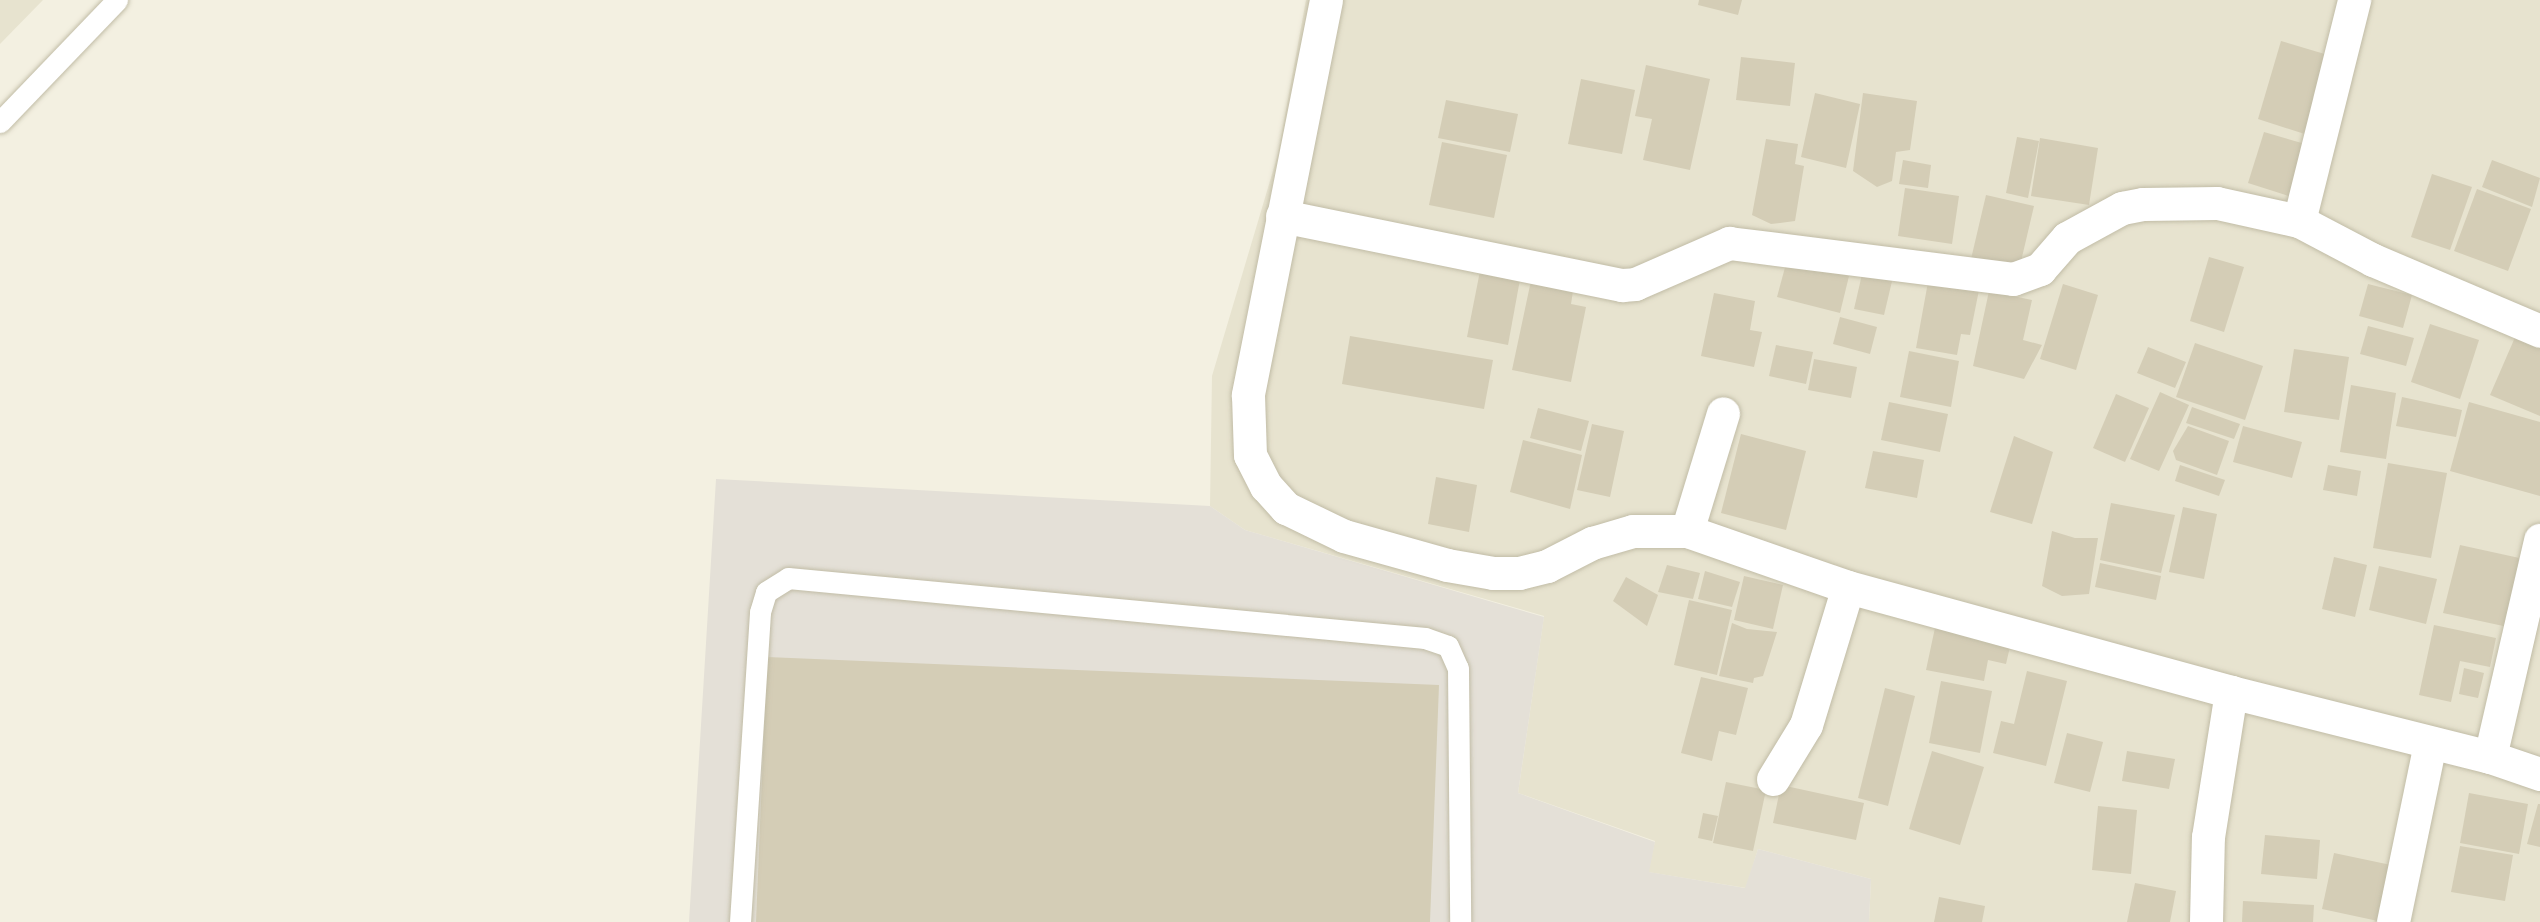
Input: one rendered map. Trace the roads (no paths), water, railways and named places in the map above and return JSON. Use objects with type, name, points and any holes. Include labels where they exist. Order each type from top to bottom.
[{"type":"street","points":[[1326,0],[1254,351],[1247,434],[1258,472],[1274,498],[1286,508],[1344,536],[1447,565],[1493,573],[1519,573],[1547,567],[1592,543],[1633,531],[1687,531],[1848,587],[2231,692],[2490,757],[2540,774]]},
{"type":"street","points":[[2299,221],[2354,0]]},
{"type":"street","points":[[1282,216],[1622,285],[1635,284],[1729,243],[2013,279],[2040,269],[2067,238],[2122,208],[2143,204],[2217,203],[2299,221],[2373,260],[2540,331]]},
{"type":"street","points":[[1687,531],[1723,413]]},
{"type":"street","points":[[2490,757],[2540,540]]},
{"type":"street","points":[[1773,779],[1806,725],[1848,587]]},
{"type":"street","points":[[2206,922],[2208,837],[2231,692]]},
{"type":"street","points":[[2393,922],[2430,743]]},
{"type":"lane","points":[[0,122],[117,0]]},
{"type":"lane","points":[[740,922],[760,612],[766,591],[788,578],[1425,638],[1448,646],[1458,668],[1460,922]]}]
